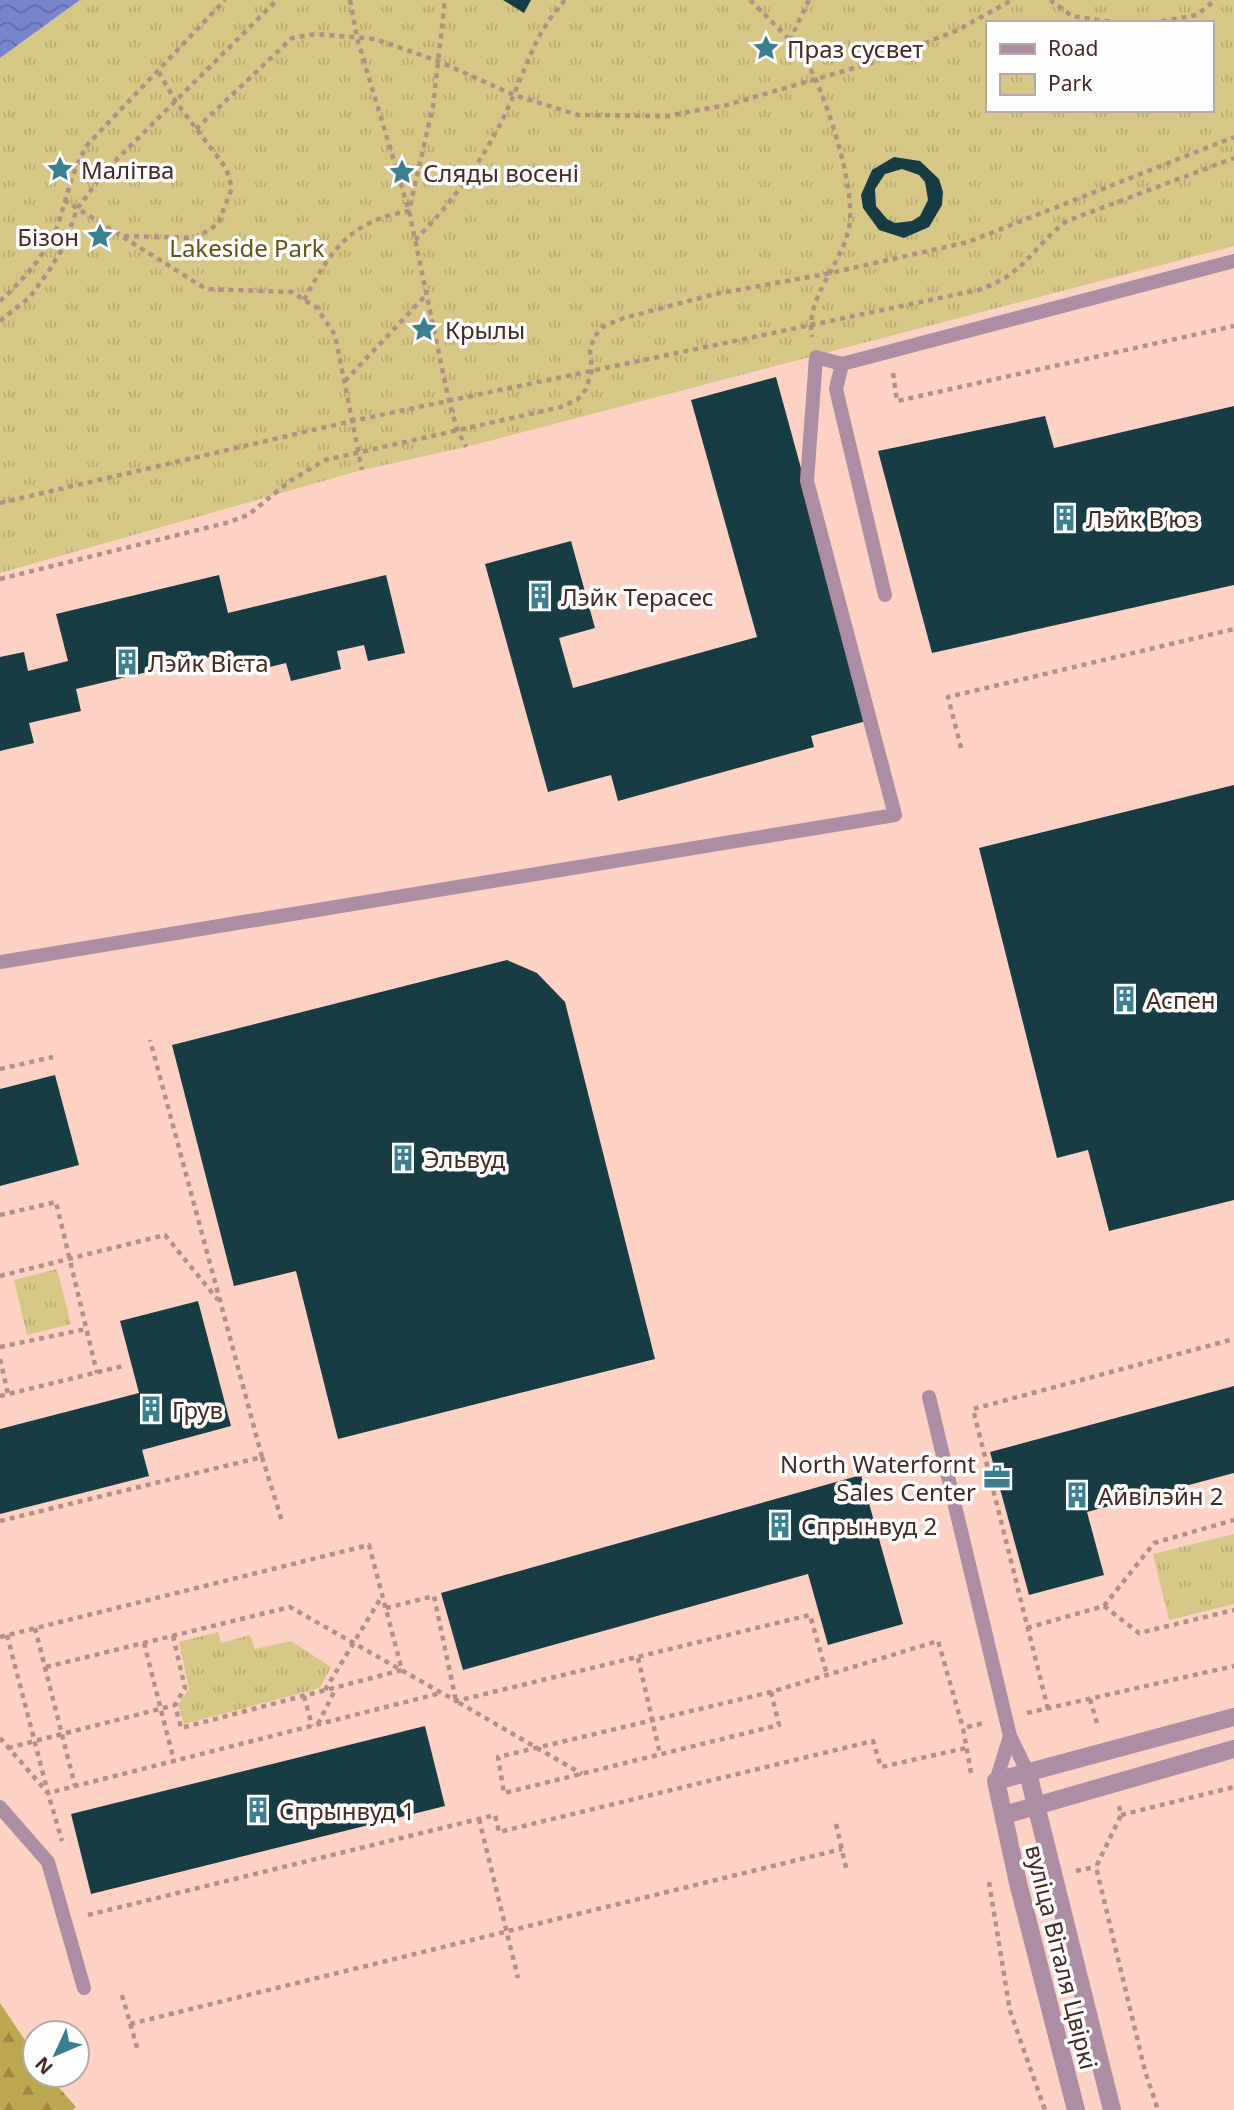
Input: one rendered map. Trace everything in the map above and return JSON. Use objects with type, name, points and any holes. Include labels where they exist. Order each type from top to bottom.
[{"type":"street","points":[[996,1781],[1234,1717]]},
{"type":"street","name":"вуліца Віталя Цвіркі","points":[[1004,1815],[1234,1749]]},
{"type":"street","points":[[1027,1773],[1112,2110]]},
{"type":"street","name":"вуліца Віталя Цвіркі","points":[[996,1781],[1076,2110]]},
{"type":"lane","points":[[0,961],[895,815],[807,481],[816,356],[842,365],[890,350],[1234,261]]},
{"type":"lane","points":[[842,365],[836,389],[885,595]]},
{"type":"lane","points":[[929,1397],[1010,1736],[1027,1773]]},
{"type":"lane","points":[[996,1781],[1010,1736]]},
{"type":"lane","points":[[0,1807],[48,1862],[85,1988]]},
{"type":"path","points":[[0,301],[22,281],[58,225],[73,169],[88,144],[225,0]]},
{"type":"path","points":[[0,321],[30,297],[50,269],[64,246],[77,209],[106,170],[277,0]]},
{"type":"path","points":[[350,0],[357,38],[409,211],[449,401],[457,429],[466,447]]},
{"type":"path","points":[[409,211],[424,155],[445,0]]},
{"type":"path","points":[[414,241],[454,197],[483,153],[514,95],[538,33],[565,0]]},
{"type":"path","points":[[750,0],[790,40],[816,79],[848,181],[851,209],[848,232],[826,274],[810,323],[816,356]]},
{"type":"path","points":[[790,40],[809,0]]},
{"type":"path","points":[[196,130],[292,38],[316,34],[375,39],[438,61],[514,95],[578,115],[667,116],[727,105],[878,61],[956,31],[1012,0]]},
{"type":"path","points":[[1051,0],[1072,16],[1104,21]]},
{"type":"path","points":[[1163,21],[1197,15],[1215,0]]},
{"type":"path","points":[[120,236],[161,240],[196,238],[218,225],[232,188],[226,168],[176,102],[157,69]]},
{"type":"path","points":[[0,579],[226,523],[248,514],[306,470],[325,460],[357,450],[561,407],[577,400],[586,389],[592,370],[590,350],[594,337],[604,326],[624,318],[715,294],[826,274],[968,242],[1234,136]]},
{"type":"path","points":[[0,503],[352,422],[810,323],[978,290],[999,283],[1023,267],[1053,231],[1067,221],[1234,158]]},
{"type":"path","points":[[64,200],[206,289],[292,292],[317,308],[335,335],[362,470]]},
{"type":"path","points":[[304,300],[325,262],[351,232],[383,215],[409,211]]},
{"type":"path","points":[[344,381],[426,295]]},
{"type":"path","points":[[890,350],[897,401],[1234,326]]},
{"type":"path","points":[[961,748],[948,697],[1234,629]]},
{"type":"path","points":[[150,1040],[262,1457],[282,1521]]},
{"type":"path","points":[[0,1069],[53,1057]]},
{"type":"path","points":[[0,1215],[56,1202],[97,1373]]},
{"type":"path","points":[[0,1276],[165,1235],[221,1304]]},
{"type":"path","points":[[0,1347],[86,1329]]},
{"type":"path","points":[[1048,1709],[973,1409],[1234,1339]]},
{"type":"path","points":[[0,1359],[9,1394]]},
{"type":"path","points":[[0,1396],[123,1366]]},
{"type":"path","points":[[0,1521],[262,1457]]},
{"type":"path","points":[[1027,1628],[1104,1605],[1154,1544],[1234,1520]]},
{"type":"path","points":[[0,1637],[369,1545],[402,1670]]},
{"type":"path","points":[[325,1690],[382,1595]]},
{"type":"path","points":[[386,1608],[434,1596],[456,1701]]},
{"type":"path","points":[[1104,1605],[1139,1633],[1234,1610]]},
{"type":"path","points":[[46,1667],[290,1607],[538,1746],[582,1774]]},
{"type":"path","points":[[456,1701],[810,1615],[827,1675]]},
{"type":"path","points":[[35,1628],[75,1786]]},
{"type":"path","points":[[7,1635],[62,1842]]},
{"type":"path","points":[[173,1636],[185,1688],[175,1705],[181,1728],[402,1670]]},
{"type":"path","points":[[771,1692],[779,1725],[504,1793],[498,1757],[771,1692],[938,1641],[963,1728]]},
{"type":"path","points":[[144,1643],[174,1761]]},
{"type":"path","points":[[638,1658],[660,1754]]},
{"type":"path","points":[[315,1725],[337,1687]]},
{"type":"path","points":[[48,1793],[441,1693]]},
{"type":"path","points":[[304,1696],[315,1725]]},
{"type":"path","points":[[8,1748],[61,1732],[175,1705]]},
{"type":"path","points":[[0,1738],[48,1793]]},
{"type":"path","points":[[84,1916],[495,1815],[499,1832],[873,1741],[881,1768],[966,1748]]},
{"type":"path","points":[[1158,2110],[1145,2070],[1096,1867],[1121,1815],[1234,1787]]},
{"type":"path","points":[[479,1819],[518,1978]]},
{"type":"path","points":[[836,1824],[848,1872]]},
{"type":"path","points":[[130,2024],[842,1849]]},
{"type":"path","points":[[122,1995],[138,2052]]},
{"type":"green space","name":"Lakeside Park","points":[[80,0],[1234,0],[1234,246],[466,447],[362,470],[0,573],[0,58]]},
{"type":"green space","points":[[57,1269],[71,1324],[27,1335],[14,1280]]},
{"type":"green space","points":[[1234,1534],[1234,1604],[1169,1620],[1153,1554]]},
{"type":"green space","points":[[218,1632],[221,1643],[250,1635],[255,1649],[291,1641],[331,1667],[320,1688],[184,1724],[178,1705],[189,1689],[179,1642]]},
{"type":"green space","points":[[0,2003],[21,2034],[21,2089],[60,2089],[76,2107],[73,2110],[0,2110]]},
{"type":"water","points":[[0,0],[80,0],[0,58]]},
{"type":"building","points":[[503,0],[531,0],[524,13]]},
{"type":"building","points":[[894,157],[920,161],[939,179],[943,192],[942,205],[929,227],[904,238],[879,230],[863,208],[861,195],[872,170]],"holes":[[[902,169],[919,175],[925,182],[928,200],[920,216],[912,221],[895,223],[887,219],[876,206],[875,189],[885,174]]]},
{"type":"building","name":"Лэйк Терасес","points":[[776,377],[870,720],[811,736],[814,747],[618,801],[611,775],[548,792],[485,564],[571,541],[595,628],[559,638],[573,688],[757,637],[691,400]]},
{"type":"building","name":"Лэйк В’юз","points":[[1234,406],[1234,585],[932,653],[878,451],[1045,416],[1054,448]]},
{"type":"building","name":"Лэйк Вiста","points":[[219,575],[228,613],[386,575],[405,653],[368,661],[364,645],[337,651],[341,669],[291,681],[286,663],[237,675],[231,652],[76,689],[81,711],[29,723],[34,743],[0,751],[0,657],[24,652],[28,671],[68,661],[56,614]]},
{"type":"building","name":"Аспен","points":[[1234,785],[1234,1200],[1109,1231],[1088,1150],[1057,1158],[979,848]]},
{"type":"building","name":"Эльвуд","points":[[507,960],[537,973],[565,1002],[655,1359],[338,1439],[296,1271],[234,1286],[172,1045]]},
{"type":"building","points":[[55,1075],[79,1165],[0,1186],[0,1089]]},
{"type":"building","name":"Грув","points":[[198,1301],[231,1426],[142,1450],[149,1476],[0,1514],[0,1429],[139,1393],[120,1321]]},
{"type":"building","name":"Айвілэйн 2","points":[[1234,1386],[1234,1473],[1087,1512],[1104,1575],[1029,1595],[990,1452]]},
{"type":"building","name":"Спрынвуд 2","points":[[861,1475],[903,1624],[828,1645],[808,1574],[463,1670],[441,1593]]},
{"type":"building","name":"Спрынвуд 1","points":[[425,1726],[445,1806],[91,1894],[71,1814]]},
{"type":"place","name":"Праз сусвет","points":[[766,48]]},
{"type":"place","name":"Малітва","points":[[60,169]]},
{"type":"place","name":"Сляды восені","points":[[402,172]]},
{"type":"place","name":"Бізон","points":[[100,236]]},
{"type":"place","name":"Крылы","points":[[424,329]]},
{"type":"place","name":"Лэйк В’юз","points":[[1065,518]]},
{"type":"place","name":"Лэйк Терасес","points":[[540,596]]},
{"type":"place","name":"Лэйк Вiста","points":[[127,662]]},
{"type":"place","name":"Аспен","points":[[1125,999]]},
{"type":"place","name":"Эльвуд","points":[[403,1158]]},
{"type":"place","name":"Грув","points":[[151,1409]]},
{"type":"place","name":"North Waterfornt Sales Center","points":[[997,1477]]},
{"type":"place","name":"Айвілэйн 2","points":[[1077,1495]]},
{"type":"place","name":"Спрынвуд 2","points":[[780,1525]]},
{"type":"place","name":"Спрынвуд 1","points":[[258,1810]]}]
